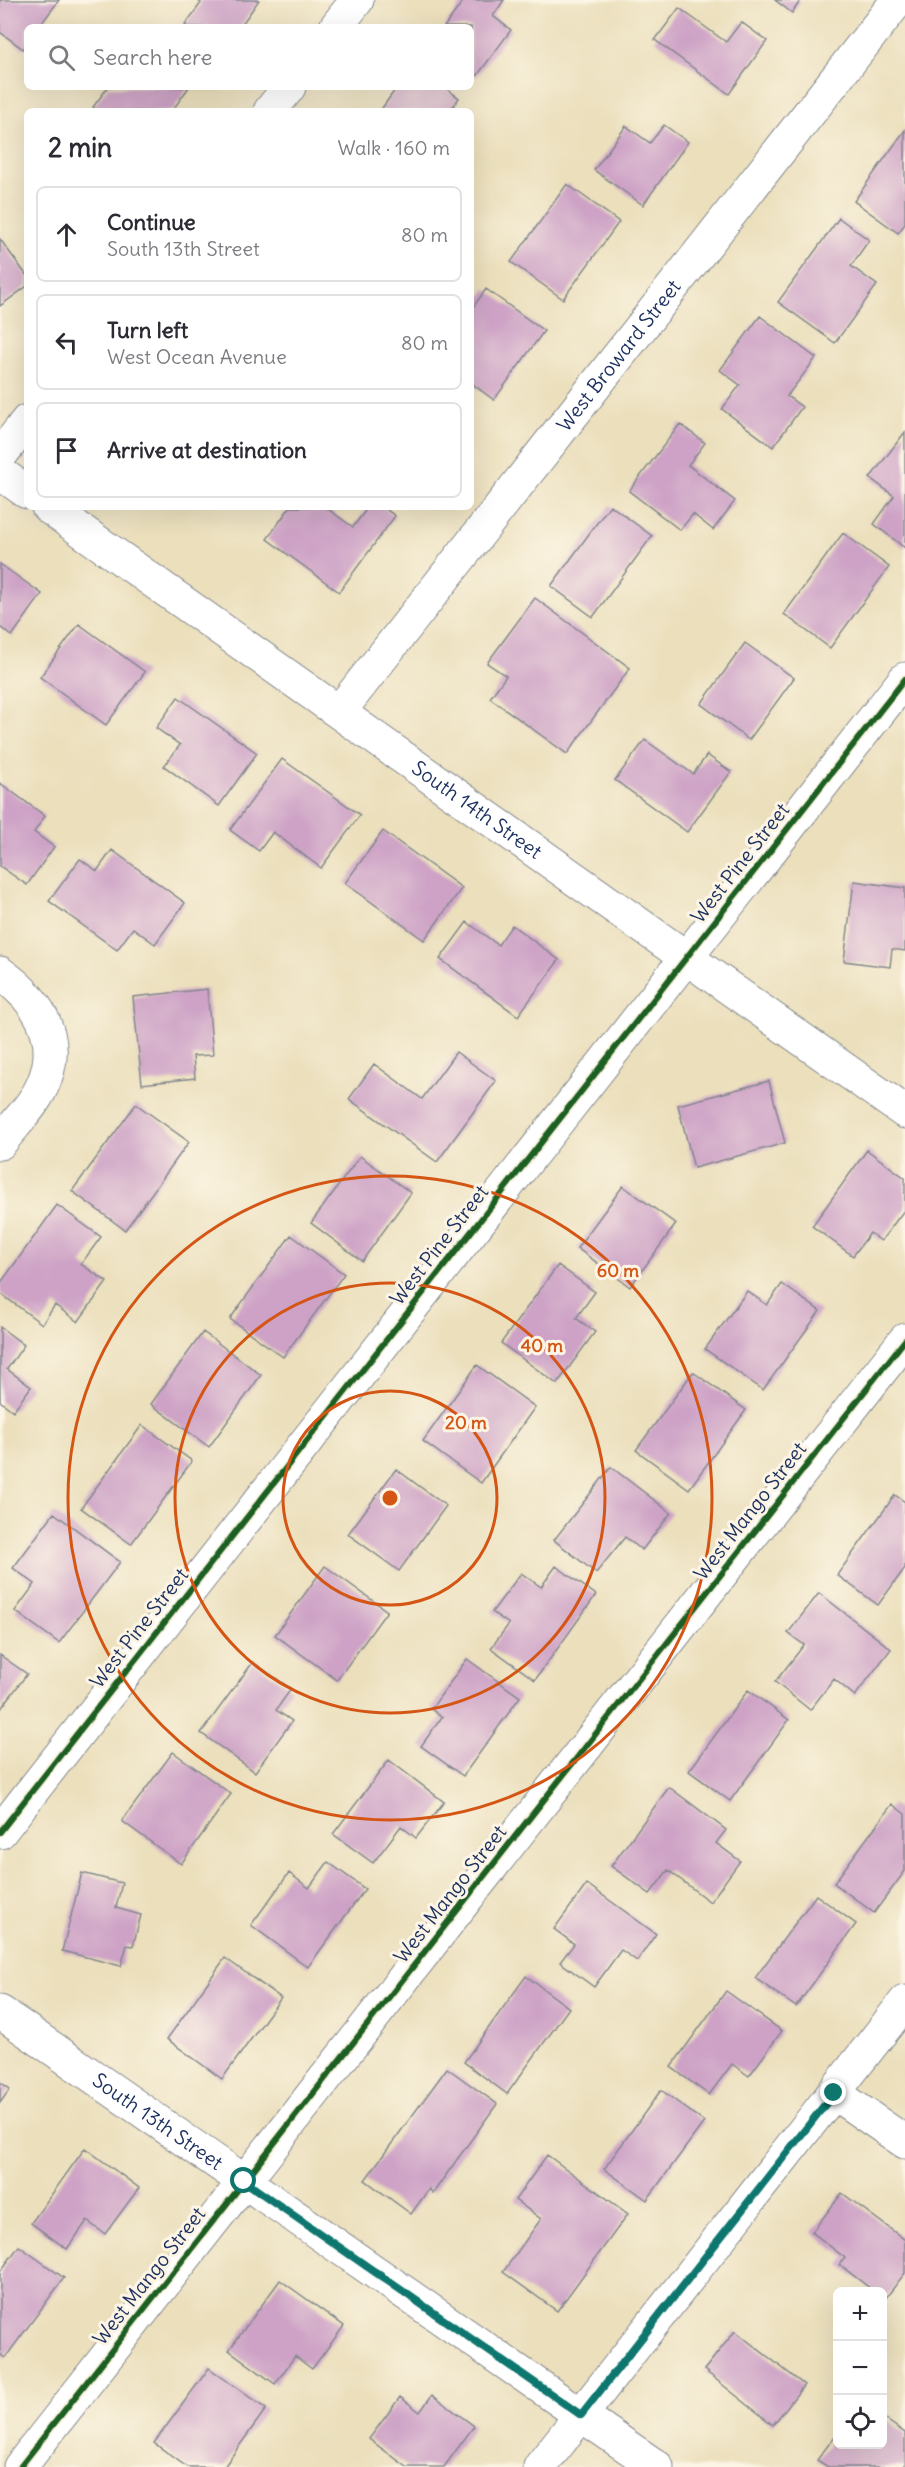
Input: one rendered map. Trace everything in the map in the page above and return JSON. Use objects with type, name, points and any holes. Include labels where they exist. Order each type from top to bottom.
[{"type":"street","points":[[338,24],[357,0]]},
{"type":"street","name":"West Broward Street","points":[[339,712],[898,0]]},
{"type":"street","points":[[272,108],[287,90]]},
{"type":"street","points":[[0,456],[24,425]]},
{"type":"street","points":[[0,473],[24,490]]},
{"type":"street","name":"South 14th Street","points":[[52,510],[905,1112]]},
{"type":"street","name":"West Pine Street","points":[[0,1832],[905,679]]},
{"type":"street","points":[[0,973],[35,1004],[47,1027],[50,1053],[45,1079],[33,1101],[0,1143]]},
{"type":"street","name":"West Mango Street","points":[[20,2467],[905,1340]]},
{"type":"street","points":[[540,2467],[905,2002]]},
{"type":"street","name":"South 13th Street","points":[[0,2012],[657,2467]]},
{"type":"street","points":[[834,2093],[905,2142]]},
{"type":"building","points":[[0,0],[59,0],[41,24],[24,24],[23,49],[0,32]]},
{"type":"building","points":[[197,0],[259,0],[242,24],[186,24],[201,3]]},
{"type":"building","points":[[464,0],[504,0],[493,16],[511,30],[477,76],[474,74],[474,24],[446,24]]},
{"type":"building","points":[[775,0],[801,0],[792,13]]},
{"type":"building","points":[[679,8],[726,42],[741,22],[767,41],[729,94],[655,40]]},
{"type":"building","points":[[106,90],[187,90],[174,108],[93,107]]},
{"type":"building","points":[[395,90],[448,90],[459,98],[452,108],[382,108]]},
{"type":"building","points":[[664,125],[688,142],[643,205],[594,170],[626,126],[650,143]]},
{"type":"building","points":[[905,130],[905,224],[898,233],[854,201]]},
{"type":"building","points":[[567,184],[619,222],[563,299],[511,262]]},
{"type":"building","points":[[839,218],[869,240],[851,266],[877,285],[835,343],[778,302]]},
{"type":"building","points":[[0,239],[24,272],[24,288],[0,306]]},
{"type":"building","points":[[486,289],[544,331],[494,400],[474,385],[474,306]]},
{"type":"building","points":[[760,316],[816,358],[787,396],[802,407],[773,447],[722,409],[740,385],[720,370]]},
{"type":"building","points":[[680,424],[705,443],[688,465],[735,501],[713,530],[693,514],[680,530],[629,491]]},
{"type":"building","points":[[905,432],[905,548],[874,524],[894,496],[870,478]]},
{"type":"building","points":[[610,505],[652,536],[593,617],[551,586]]},
{"type":"building","points":[[288,510],[329,510],[353,527],[366,510],[387,510],[395,516],[339,592],[267,539]]},
{"type":"building","points":[[843,533],[889,567],[830,648],[784,614]]},
{"type":"building","points":[[0,564],[42,594],[12,636],[0,627]]},
{"type":"building","points":[[535,598],[630,668],[567,754],[490,698],[506,676],[487,663]]},
{"type":"building","points":[[79,624],[145,672],[106,725],[40,677]]},
{"type":"building","points":[[745,643],[794,678],[749,740],[701,704]]},
{"type":"building","points":[[178,697],[257,753],[219,806],[164,766],[180,745],[156,728]]},
{"type":"building","points":[[645,740],[693,774],[707,755],[731,772],[687,832],[615,780]]},
{"type":"building","points":[[282,759],[360,815],[321,868],[273,832],[259,851],[230,830]]},
{"type":"building","points":[[0,783],[45,816],[34,832],[54,847],[27,885],[0,866]]},
{"type":"building","points":[[383,831],[462,888],[424,940],[345,883]]},
{"type":"building","points":[[112,850],[185,903],[155,944],[133,928],[117,950],[49,901],[80,859],[97,871]]},
{"type":"building","points":[[854,881],[905,888],[905,951],[892,949],[890,967],[844,961]]},
{"type":"building","points":[[467,922],[498,945],[512,925],[559,960],[518,1016],[440,959]]},
{"type":"building","points":[[207,989],[213,1055],[193,1056],[195,1078],[142,1084],[133,997]]},
{"type":"building","points":[[456,1052],[496,1081],[437,1162],[349,1099],[374,1064],[422,1099]]},
{"type":"building","points":[[769,1081],[785,1143],[694,1168],[678,1105]]},
{"type":"building","points":[[136,1104],[189,1142],[125,1230],[72,1191]]},
{"type":"building","points":[[867,1150],[905,1178],[905,1209],[881,1241],[870,1233],[853,1256],[812,1226]]},
{"type":"building","points":[[360,1156],[411,1193],[362,1261],[311,1223]]},
{"type":"building","points":[[623,1186],[676,1224],[630,1287],[577,1248]]},
{"type":"building","points":[[57,1205],[101,1237],[81,1264],[107,1282],[78,1322],[55,1305],[42,1324],[0,1293],[0,1284]]},
{"type":"building","points":[[291,1235],[344,1274],[283,1357],[230,1319]]},
{"type":"building","points":[[558,1265],[595,1292],[576,1318],[595,1332],[557,1384],[501,1343]]},
{"type":"building","points":[[782,1284],[820,1311],[763,1390],[705,1349],[747,1291],[767,1305]]},
{"type":"building","points":[[0,1327],[24,1345],[7,1369],[31,1387],[13,1411],[0,1401]]},
{"type":"building","points":[[203,1332],[261,1375],[209,1447],[151,1404]]},
{"type":"building","points":[[477,1365],[535,1407],[481,1483],[423,1441]]},
{"type":"building","points":[[693,1372],[746,1410],[689,1489],[636,1450]]},
{"type":"building","points":[[142,1425],[192,1461],[131,1544],[81,1508]]},
{"type":"building","points":[[611,1467],[671,1513],[642,1550],[625,1537],[596,1573],[554,1540]]},
{"type":"building","points":[[396,1469],[446,1506],[399,1571],[348,1534]]},
{"type":"building","points":[[895,1495],[905,1502],[905,1568],[878,1605],[837,1575]]},
{"type":"building","points":[[54,1513],[120,1562],[59,1643],[15,1611],[35,1584],[13,1568]]},
{"type":"building","points":[[325,1566],[387,1611],[337,1680],[275,1635]]},
{"type":"building","points":[[556,1566],[596,1595],[535,1680],[491,1648],[509,1624],[492,1612],[521,1573],[541,1587]]},
{"type":"building","points":[[819,1593],[891,1649],[855,1696],[834,1679],[810,1710],[775,1682],[804,1645],[788,1633]]},
{"type":"building","points":[[0,1655],[27,1674],[0,1710]]},
{"type":"building","points":[[467,1659],[520,1697],[463,1776],[421,1746],[442,1717],[431,1709]]},
{"type":"building","points":[[253,1662],[291,1689],[276,1710],[292,1721],[255,1772],[201,1733]]},
{"type":"building","points":[[748,1690],[789,1720],[730,1801],[689,1771]]},
{"type":"building","points":[[173,1752],[231,1794],[181,1864],[122,1821]]},
{"type":"building","points":[[389,1760],[444,1802],[416,1838],[401,1826],[373,1863],[333,1834]]},
{"type":"building","points":[[669,1787],[726,1830],[716,1843],[740,1861],[710,1902],[668,1870],[650,1894],[611,1866]]},
{"type":"building","points":[[892,1804],[905,1814],[905,1871],[874,1913],[834,1883]]},
{"type":"building","points":[[328,1862],[365,1889],[308,1967],[251,1925],[289,1873],[309,1888]]},
{"type":"building","points":[[82,1873],[122,1883],[116,1908],[141,1915],[133,1946],[127,1945],[121,1966],[62,1951]]},
{"type":"building","points":[[587,1884],[656,1934],[637,1961],[621,1950],[594,1987],[560,1962],[574,1944],[554,1929]]},
{"type":"building","points":[[816,1895],[856,1924],[796,2007],[755,1978]]},
{"type":"building","points":[[225,1958],[281,1998],[222,2079],[167,2039]]},
{"type":"building","points":[[526,1976],[569,2008],[507,2094],[464,2062]]},
{"type":"building","points":[[726,1991],[782,2031],[749,2076],[732,2064],[709,2095],[671,2067]]},
{"type":"building","points":[[447,2068],[497,2104],[433,2193],[429,2189],[411,2214],[365,2180]]},
{"type":"building","points":[[0,2082],[10,2089],[0,2103]]},
{"type":"building","points":[[661,2090],[704,2122],[647,2200],[604,2169]]},
{"type":"building","points":[[85,2148],[139,2188],[105,2234],[87,2221],[67,2249],[31,2223]]},
{"type":"building","points":[[547,2155],[628,2214],[557,2311],[503,2272],[541,2219],[515,2200]]},
{"type":"building","points":[[842,2193],[905,2240],[905,2273],[887,2296],[887,2287],[869,2287],[840,2265],[845,2258],[812,2232]]},
{"type":"building","points":[[19,2246],[64,2278],[5,2358],[0,2354],[0,2272]]},
{"type":"building","points":[[280,2280],[344,2326],[312,2369],[295,2356],[275,2384],[229,2350]]},
{"type":"building","points":[[735,2331],[804,2385],[773,2425],[704,2370]]},
{"type":"building","points":[[209,2368],[266,2409],[224,2467],[187,2467],[154,2443]]},
{"type":"building","points":[[432,2395],[474,2426],[444,2467],[407,2467],[369,2439],[400,2397],[420,2412]]},
{"type":"building","points":[[887,2420],[905,2433],[905,2467],[828,2467],[817,2460],[833,2439],[833,2449],[887,2449]]},
{"type":"cycle path","points":[[0,1832],[905,679]]},
{"type":"cycle path","points":[[20,2467],[905,1340]]},
{"type":"route","points":[[244,2181],[581,2415],[834,2093]]}]
